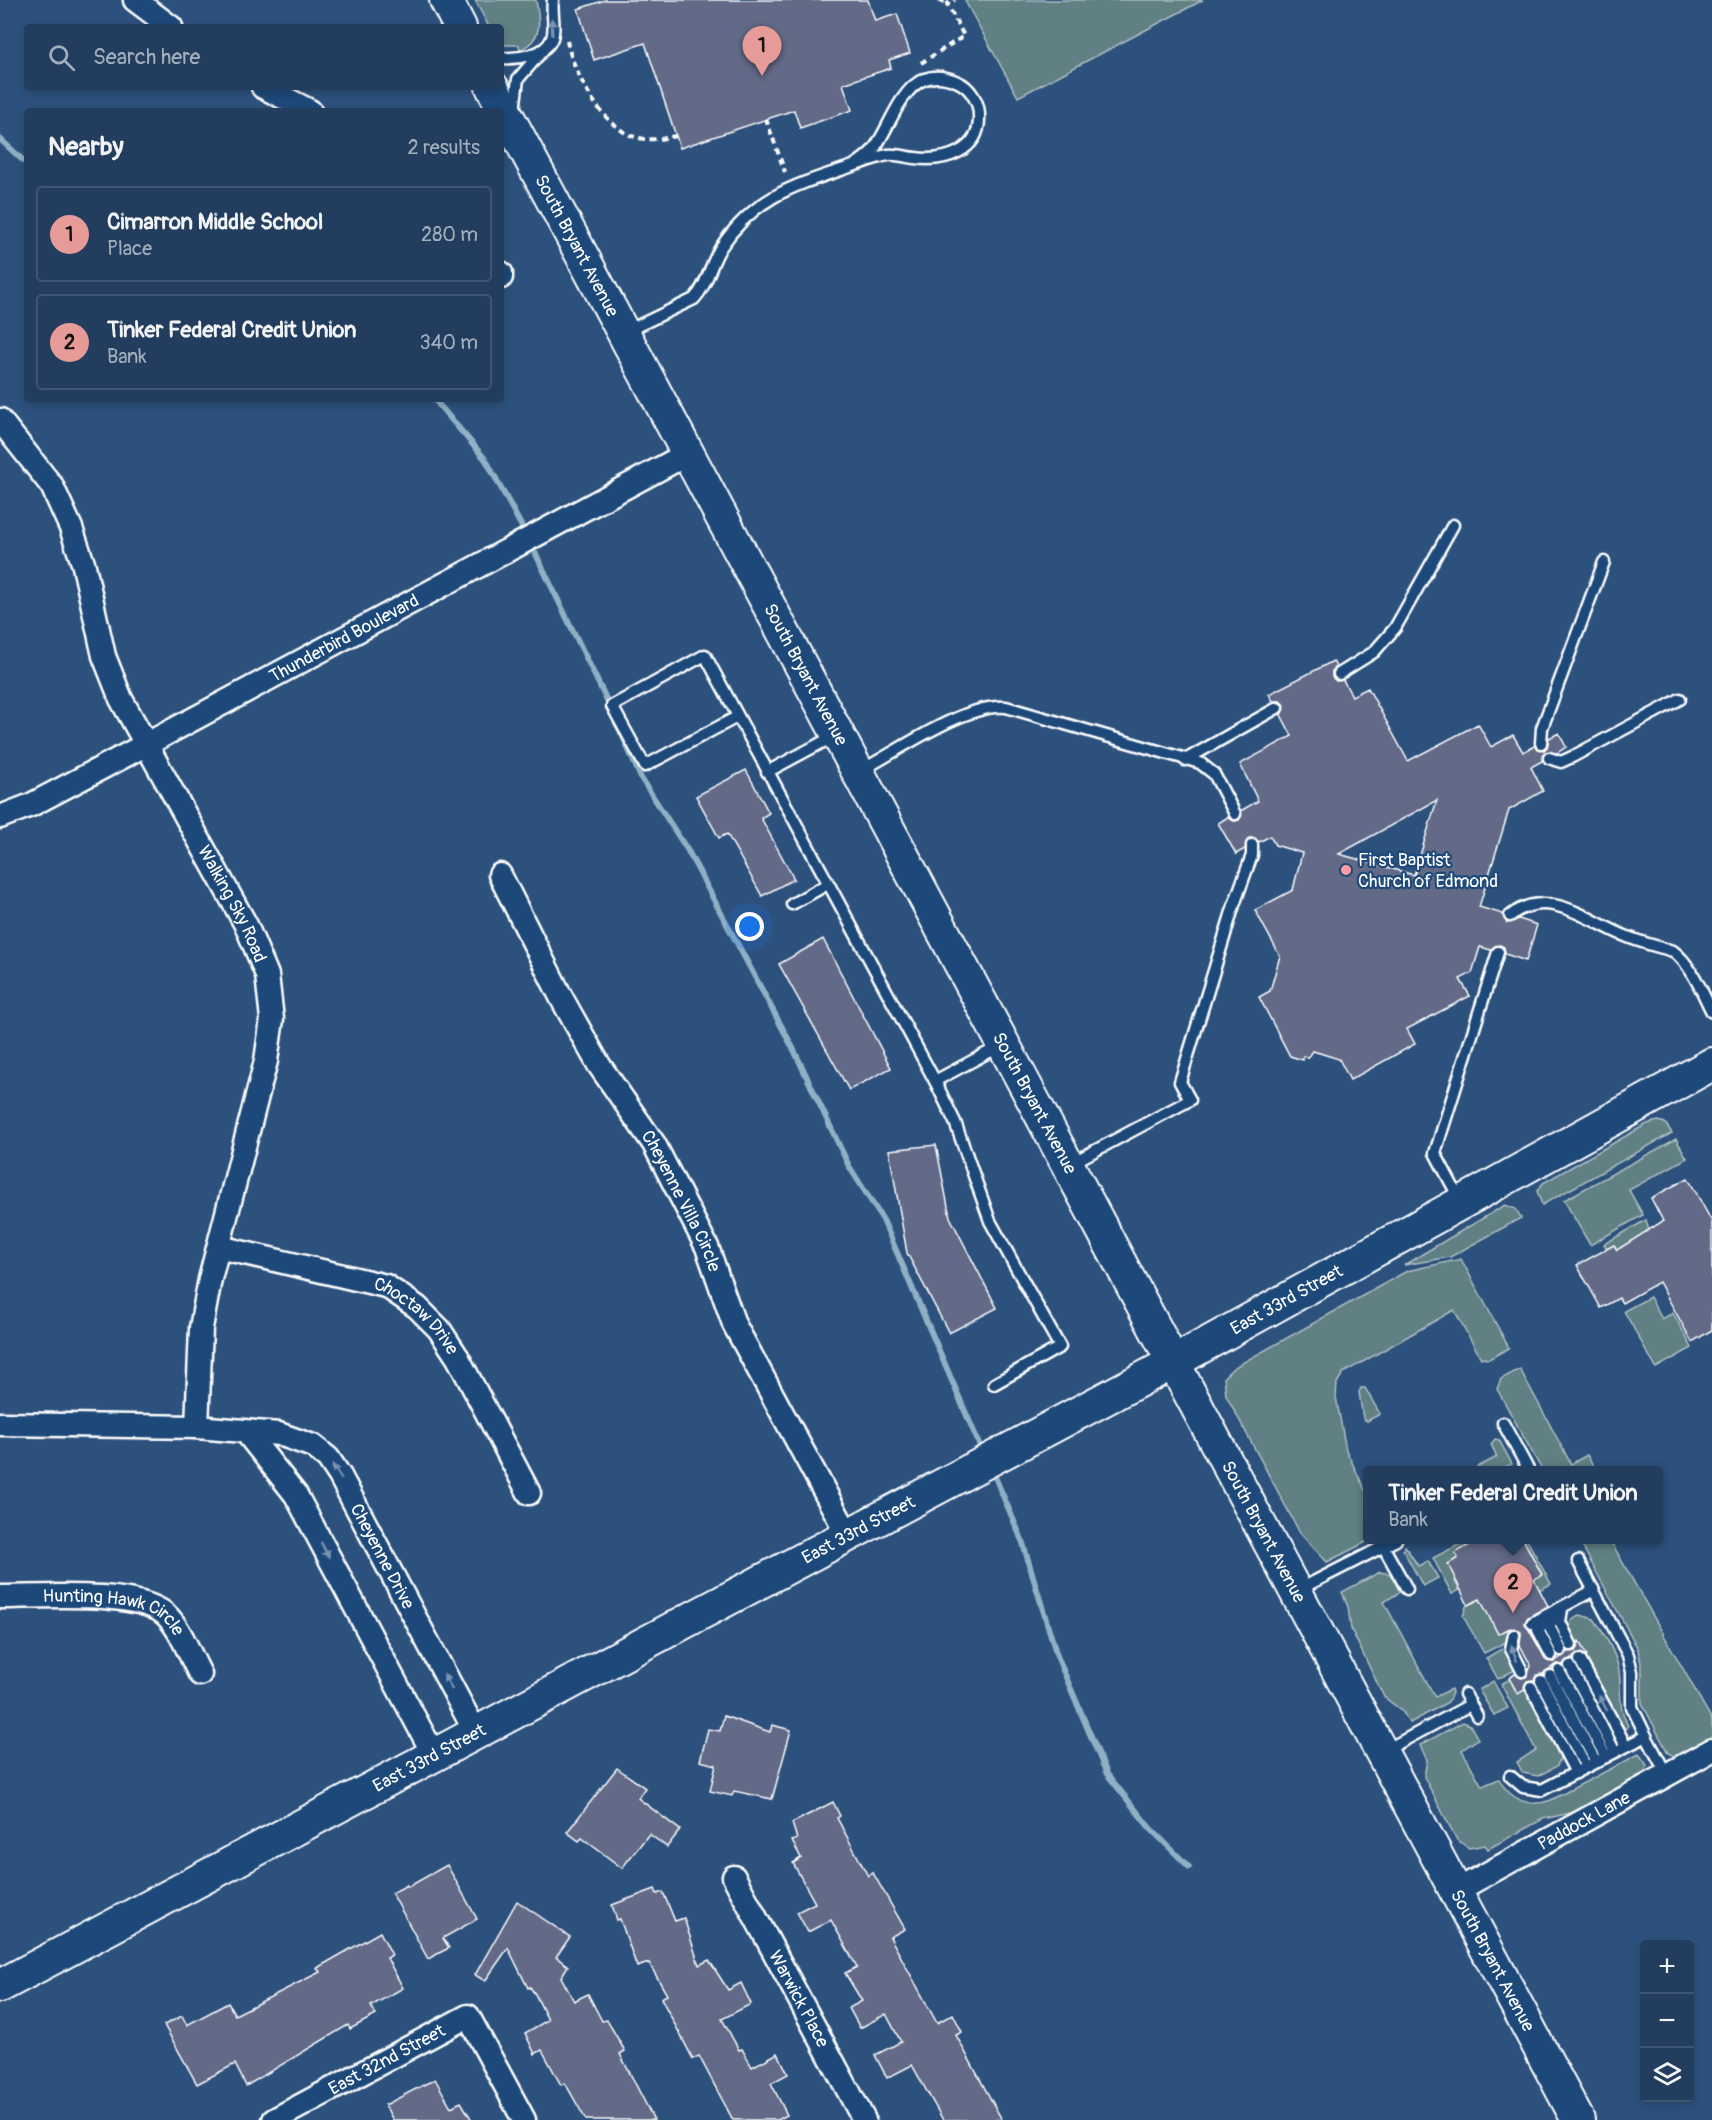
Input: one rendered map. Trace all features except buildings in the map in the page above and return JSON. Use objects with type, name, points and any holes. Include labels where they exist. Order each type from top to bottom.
[{"type":"street","points":[[135,0],[167,24]]},
{"type":"street","points":[[446,0],[458,24]]},
{"type":"street","points":[[269,90],[303,108]]},
{"type":"street","name":"South Bryant Avenue","points":[[504,111],[1578,2120]]},
{"type":"street","name":"Walking Sky Road","points":[[0,420],[51,486],[71,528],[84,566],[104,656],[121,699],[246,926],[267,975],[272,1019],[266,1061],[210,1279],[201,1328],[196,1427]]},
{"type":"street","name":"Thunderbird Boulevard","points":[[0,818],[31,805],[147,744],[687,454]]},
{"type":"street","name":"Cheyenne Villa Circle","points":[[500,875],[562,999],[599,1065],[654,1144],[707,1247],[734,1324],[849,1535]]},
{"type":"street","name":"East 33rd Street","points":[[0,1986],[1172,1363],[1712,1064]]},
{"type":"street","name":"Choctaw Drive","points":[[219,1247],[386,1286],[417,1307],[439,1329],[458,1358],[530,1493]]},
{"type":"street","name":"Cheyenne Drive","points":[[0,1424],[196,1427],[297,1438],[313,1446],[328,1458],[340,1476],[476,1733]]},
{"type":"street","points":[[246,1432],[296,1495],[434,1755]]},
{"type":"street","name":"Hunting Hawk Circle","points":[[0,1597],[111,1597],[152,1605],[166,1615],[200,1674]]},
{"type":"street","name":"Paddock Lane","points":[[1456,1891],[1712,1750]]},
{"type":"street","name":"Warwick Place","points":[[734,1876],[864,2120]]},
{"type":"street","name":"East 32nd Street","points":[[274,2120],[468,2016],[524,2120]]},
{"type":"lane","points":[[504,108],[518,79],[552,39],[554,0]]},
{"type":"lane","points":[[504,58],[520,57],[545,48]]},
{"type":"lane","points":[[622,334],[694,299],[702,290],[722,247],[740,222],[762,202],[853,166],[888,155],[928,159],[944,158],[959,153],[970,144],[979,124],[980,112],[971,92],[965,85],[945,77],[924,80],[913,86],[897,106],[873,150],[853,166]]},
{"type":"lane","points":[[1339,674],[1374,652],[1395,628],[1453,525]]},
{"type":"lane","points":[[1541,743],[1542,728],[1604,562]]},
{"type":"lane","points":[[737,717],[645,766],[612,706],[705,655],[935,1081],[955,1122],[990,1221],[1060,1347],[994,1384]]},
{"type":"lane","points":[[1548,758],[1561,762],[1680,699]]},
{"type":"lane","points":[[858,773],[972,710],[994,706],[1006,707],[1200,764],[1214,774],[1235,814]]},
{"type":"lane","points":[[1185,760],[1277,708]]},
{"type":"lane","points":[[767,772],[837,735]]},
{"type":"lane","points":[[1067,1165],[1190,1100],[1180,1082],[1234,905],[1252,855],[1252,845]]},
{"type":"lane","points":[[792,904],[828,885]]},
{"type":"lane","points":[[1510,916],[1534,903],[1559,905],[1625,936],[1673,951],[1696,981],[1712,1012]]},
{"type":"lane","points":[[1462,1202],[1435,1153],[1498,952]]},
{"type":"lane","points":[[935,1081],[1002,1044]]},
{"type":"lane","points":[[1503,1423],[1525,1466]]},
{"type":"lane","points":[[1296,1592],[1387,1544]]},
{"type":"lane","points":[[1383,1546],[1407,1589]]},
{"type":"lane","points":[[1578,1562],[1628,1655],[1632,1672],[1632,1707],[1667,1775]]},
{"type":"lane","points":[[1534,1626],[1594,1590]]},
{"type":"lane","points":[[1564,1606],[1559,1620],[1561,1650],[1539,1628],[1564,1606]]},
{"type":"lane","points":[[1514,1635],[1511,1649],[1522,1671]]},
{"type":"lane","points":[[1596,1762],[1575,1663],[1626,1746]]},
{"type":"lane","points":[[1596,1762],[1550,1676],[1596,1762]]},
{"type":"lane","points":[[1531,1687],[1596,1762]]},
{"type":"lane","points":[[1381,1753],[1468,1700],[1477,1716]]},
{"type":"lane","points":[[1510,1776],[1523,1787],[1542,1790],[1646,1736]]},
{"type":"path","points":[[921,63],[964,36],[947,5],[939,0]]},
{"type":"path","points":[[947,5],[955,0]]},
{"type":"path","points":[[566,37],[573,62],[584,85],[616,126],[625,133],[643,139],[676,136]]},
{"type":"path","points":[[766,119],[785,172]]},
{"type":"green space","points":[[475,0],[536,0],[538,29],[533,41],[520,50],[519,45],[504,45],[504,24],[487,24]]},
{"type":"green space","points":[[1203,0],[1018,97],[965,1]]},
{"type":"green space","points":[[1658,1121],[1665,1123],[1672,1133],[1542,1205],[1537,1191],[1543,1183],[1647,1124]]},
{"type":"green space","points":[[1676,1139],[1687,1158],[1629,1190],[1643,1215],[1590,1245],[1564,1200]]},
{"type":"green space","points":[[1505,1205],[1516,1209],[1521,1218],[1450,1257],[1404,1265]]},
{"type":"green space","points":[[1646,1220],[1649,1231],[1617,1250],[1614,1245],[1607,1249],[1604,1244]]},
{"type":"green space","points":[[1461,1259],[1509,1348],[1489,1359],[1481,1358],[1454,1310],[1343,1373],[1337,1383],[1336,1397],[1346,1450],[1363,1486],[1363,1544],[1327,1562],[1300,1533],[1226,1395],[1224,1377],[1233,1368],[1407,1271]]},
{"type":"green space","points":[[1650,1297],[1662,1319],[1673,1313],[1692,1348],[1656,1368],[1624,1311]]},
{"type":"green space","points":[[1520,1369],[1571,1464],[1587,1455],[1594,1466],[1540,1466],[1497,1389],[1501,1379]]},
{"type":"green space","points":[[1361,1388],[1365,1388],[1380,1414],[1367,1421],[1363,1418],[1359,1392]]},
{"type":"green space","points":[[1495,1439],[1499,1440],[1512,1464],[1480,1466],[1497,1457],[1491,1444]]},
{"type":"green space","points":[[1460,1544],[1475,1544],[1458,1558],[1455,1582],[1460,1590],[1452,1594],[1433,1558]]},
{"type":"green space","points":[[1525,1544],[1529,1544],[1551,1584],[1539,1590],[1534,1579],[1542,1574]]},
{"type":"green space","points":[[1581,1544],[1612,1544],[1712,1720],[1712,1740],[1676,1757],[1668,1753],[1642,1703],[1642,1668],[1638,1649]]},
{"type":"green space","points":[[1405,1546],[1418,1566],[1428,1561],[1438,1578],[1423,1586],[1403,1550]]},
{"type":"green space","points":[[1380,1572],[1390,1574],[1400,1592],[1384,1602],[1435,1697],[1451,1689],[1452,1693],[1448,1702],[1410,1723],[1402,1711],[1384,1697],[1351,1629],[1348,1607],[1342,1592]]},
{"type":"green space","points":[[1480,1599],[1498,1633],[1511,1629],[1506,1642],[1484,1653],[1463,1616],[1467,1604]]},
{"type":"green space","points":[[1580,1615],[1594,1619],[1614,1654],[1618,1666],[1622,1710],[1628,1726],[1626,1729],[1622,1728],[1569,1629],[1571,1621]]},
{"type":"green space","points":[[1505,1647],[1515,1670],[1498,1679],[1486,1658]]},
{"type":"green space","points":[[1510,1679],[1517,1694],[1525,1690],[1561,1756],[1557,1766],[1538,1776],[1523,1773],[1517,1762],[1536,1750],[1501,1684]]},
{"type":"green space","points":[[1493,1681],[1508,1708],[1494,1715],[1479,1690]]},
{"type":"green space","points":[[1463,1722],[1470,1725],[1478,1739],[1462,1750],[1482,1786],[1499,1779],[1514,1797],[1528,1803],[1543,1803],[1551,1800],[1639,1754],[1647,1765],[1646,1773],[1589,1809],[1543,1819],[1488,1849],[1485,1845],[1469,1848],[1457,1840],[1424,1777],[1427,1760],[1420,1745]]},
{"type":"waterway","points":[[0,139],[24,161]]},
{"type":"waterway","points":[[437,402],[486,460],[530,542],[611,709]]},
{"type":"waterway","points":[[621,732],[641,778],[688,851],[794,1050],[849,1166],[883,1220],[983,1453]]},
{"type":"waterway","points":[[992,1470],[1022,1540],[1057,1656],[1107,1774],[1150,1828],[1189,1867]]},
{"type":"place","name":"Cimarron Middle School","points":[[762,76]]},
{"type":"place","name":"First Baptist Church of Edmond","points":[[1346,870]]},
{"type":"place","name":"Tinker Federal Credit Union","points":[[1513,1613]]}]
